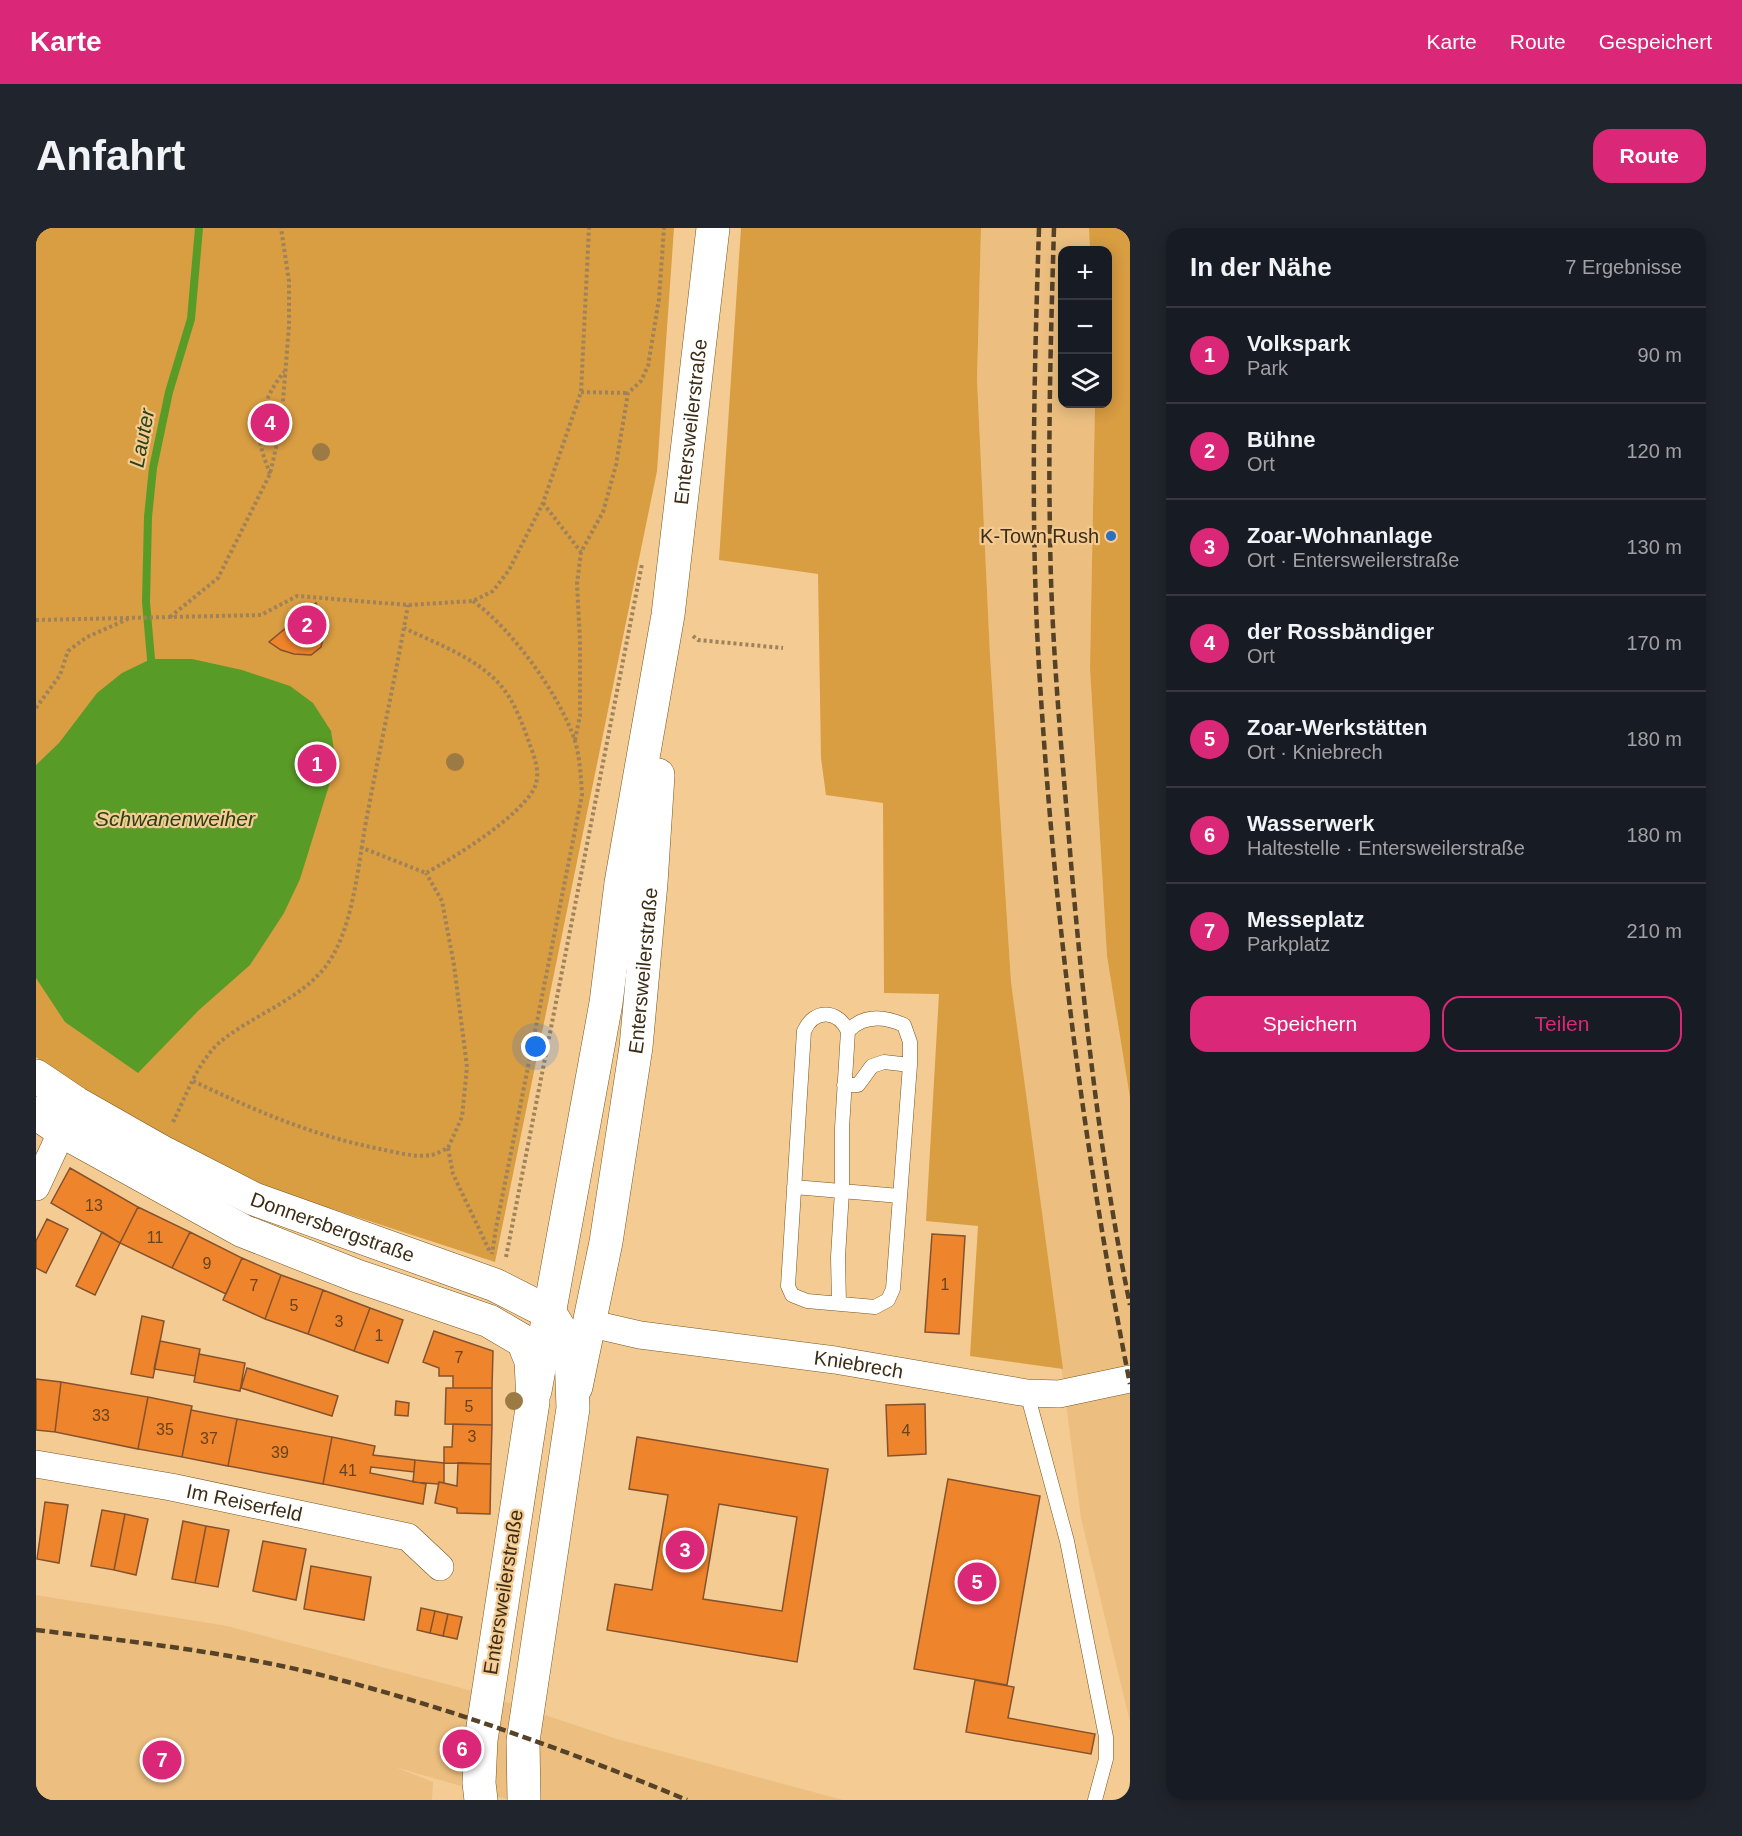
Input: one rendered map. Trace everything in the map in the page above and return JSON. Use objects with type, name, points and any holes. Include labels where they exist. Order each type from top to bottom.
[{"type":"main road","name":"Entersweilerstraße","points":[[524,1800],[523,1741],[573,1408],[588,1323],[606,1242],[636,1047],[651,883],[668,615],[713,228]]},
{"type":"main road","name":"Entersweilerstraße","points":[[480,1792],[481,1740],[533,1402],[606,1003],[621,883],[668,615]]},
{"type":"main road","name":"Donnersbergstraße","points":[[36,1076],[86,1109],[164,1153],[254,1199],[495,1285],[550,1313]]},
{"type":"main road","name":"Donnersbergstraße","points":[[36,1113],[62,1131],[243,1231],[357,1276],[489,1321],[523,1341],[531,1361],[533,1402]]},
{"type":"main road","points":[[489,1321],[550,1313],[588,1323]]},
{"type":"main road","points":[[550,1313],[565,1338],[571,1354],[573,1408]]},
{"type":"street","points":[[36,1187],[62,1131]]},
{"type":"street","name":"Kniebrech","points":[[588,1323],[640,1335],[835,1360],[1027,1393],[1059,1394],[1130,1379]]},
{"type":"street","name":"Im Reiserfeld","points":[[36,1464],[171,1487],[408,1537],[440,1567]]},
{"type":"lane","points":[[839,1304],[838,1257],[843,1191],[842,1128],[848,1031],[844,1022],[832,1015],[819,1015],[809,1020],[804,1031],[788,1286],[792,1295],[807,1301],[839,1304],[875,1306],[888,1300],[893,1289],[910,1065],[910,1042],[904,1025],[889,1018],[871,1018],[856,1022],[848,1031]]},
{"type":"lane","points":[[844,1085],[858,1085],[872,1066],[884,1062],[910,1065]]},
{"type":"lane","points":[[794,1187],[900,1196]]},
{"type":"lane","points":[[1027,1393],[1067,1541],[1106,1737],[1106,1759],[1095,1800]]},
{"type":"path","points":[[36,240],[40,228]]},
{"type":"path","points":[[169,617],[218,578],[270,474],[281,426],[289,326],[289,280],[281,228]]},
{"type":"path","points":[[36,620],[261,615],[297,596],[408,605],[473,601],[493,591],[509,570],[543,503],[581,392],[589,228]]},
{"type":"path","points":[[574,740],[580,716],[577,584],[581,552],[603,512],[616,465],[628,393],[642,381],[648,366],[659,299],[664,228]]},
{"type":"path","points":[[270,474],[260,438],[261,416],[274,384],[285,370]]},
{"type":"path","points":[[581,392],[628,393]]},
{"type":"path","points":[[543,503],[581,552]]},
{"type":"path","points":[[506,1259],[643,556]]},
{"type":"path","points":[[360,847],[426,873],[442,901],[454,965],[467,1067],[462,1117],[448,1148],[453,1174],[492,1256],[582,795],[574,740],[546,680],[490,613],[473,601]]},
{"type":"path","points":[[173,1122],[206,1058],[224,1039],[291,999],[323,970],[340,942],[351,908],[360,847],[408,605]]},
{"type":"path","points":[[668,615],[698,640],[783,648]]},
{"type":"path","points":[[36,708],[60,675],[68,651],[87,637],[132,617]]},
{"type":"path","points":[[404,628],[476,663],[502,687],[521,719],[537,772],[534,788],[508,819],[426,873]]},
{"type":"path","points":[[193,1081],[263,1114],[347,1143],[400,1153],[430,1155],[448,1148]]},
{"type":"shaded area","points":[[36,228],[674,228],[657,471],[495,1262],[271,1189],[179,1144],[53,1070],[36,1057]]},
{"type":"shaded area","points":[[741,228],[981,228],[977,379],[990,655],[1011,982],[1063,1369],[970,1356],[978,1226],[926,1221],[939,994],[884,993],[883,803],[826,795],[821,758],[818,574],[719,560]]},
{"type":"shaded area","points":[[981,228],[1089,228],[1090,246],[1058,246],[1058,408],[1095,408],[1090,668],[1107,956],[1130,1098],[1130,1722],[1081,1518],[1011,982],[990,655],[977,379]]},
{"type":"shaded area","name":"K-Town Rush","points":[[1089,228],[1130,228],[1130,1098],[1107,956],[1090,668],[1095,408],[1112,408],[1112,246],[1090,246]]},
{"type":"shaded area","points":[[36,1595],[227,1626],[476,1692],[617,1739],[843,1800],[510,1800],[395,1767],[433,1782],[432,1800],[36,1800]]},
{"type":"water","name":"Schwanenweiher","points":[[151,659],[192,659],[242,670],[290,686],[313,703],[331,731],[336,763],[300,879],[284,913],[250,965],[199,1010],[138,1073],[65,1022],[36,978],[36,765],[59,743],[97,693],[122,673]]},
{"type":"building","points":[[316,603],[325,631],[321,647],[311,655],[294,654],[281,650],[269,642]]},
{"type":"building","points":[[70,1168],[138,1207],[120,1243],[51,1203]]},
{"type":"building","points":[[138,1207],[190,1232],[172,1268],[120,1243]]},
{"type":"building","points":[[47,1219],[68,1229],[46,1273],[36,1268],[36,1241]]},
{"type":"building","points":[[102,1232],[120,1243],[95,1295],[76,1286]]},
{"type":"building","points":[[190,1232],[242,1258],[226,1294],[172,1268]]},
{"type":"building","points":[[932,1234],[965,1236],[959,1334],[925,1332]]},
{"type":"building","points":[[242,1258],[281,1275],[265,1319],[223,1300]]},
{"type":"building","points":[[281,1275],[323,1290],[308,1334],[265,1319]]},
{"type":"building","points":[[323,1290],[370,1308],[354,1351],[308,1334]]},
{"type":"building","points":[[370,1308],[403,1320],[388,1363],[354,1351]]},
{"type":"building","points":[[142,1316],[164,1321],[153,1378],[131,1374]]},
{"type":"building","points":[[434,1331],[493,1351],[492,1388],[453,1388],[453,1376],[439,1376],[439,1368],[423,1362]]},
{"type":"building","points":[[160,1341],[200,1349],[195,1376],[154,1369]]},
{"type":"building","points":[[199,1354],[245,1363],[240,1391],[194,1382]]},
{"type":"building","points":[[247,1368],[338,1396],[332,1416],[241,1388]]},
{"type":"building","points":[[36,1379],[61,1382],[55,1432],[36,1430]]},
{"type":"building","points":[[61,1382],[148,1397],[138,1449],[55,1432]]},
{"type":"building","points":[[446,1388],[492,1388],[492,1425],[445,1424]]},
{"type":"building","points":[[148,1397],[192,1406],[182,1457],[138,1449]]},
{"type":"building","points":[[396,1401],[409,1403],[408,1416],[395,1415]]},
{"type":"building","points":[[925,1404],[926,1454],[888,1456],[886,1405]]},
{"type":"building","points":[[191,1410],[237,1419],[228,1466],[182,1457]]},
{"type":"building","points":[[237,1419],[332,1437],[323,1484],[228,1466]]},
{"type":"building","points":[[453,1424],[492,1425],[491,1464],[444,1463],[444,1447],[452,1447]]},
{"type":"building","points":[[332,1437],[375,1446],[373,1455],[415,1460],[414,1472],[371,1467],[370,1473],[426,1484],[423,1504],[323,1484]]},
{"type":"building","points":[[637,1437],[828,1469],[797,1662],[607,1630],[615,1584],[652,1590],[668,1495],[629,1489]],"holes":[[[719,1504],[797,1517],[782,1611],[703,1599]]]},
{"type":"building","points":[[415,1460],[444,1463],[444,1483],[413,1482]]},
{"type":"building","points":[[458,1463],[491,1464],[490,1514],[457,1513],[457,1508],[435,1503],[439,1482],[457,1486]]},
{"type":"building","points":[[948,1479],[1040,1496],[1007,1685],[914,1669]]},
{"type":"building","points":[[45,1502],[68,1505],[59,1563],[37,1559]]},
{"type":"building","points":[[102,1510],[125,1514],[114,1570],[91,1566]]},
{"type":"building","points":[[125,1514],[148,1519],[136,1575],[114,1570]]},
{"type":"building","points":[[183,1521],[206,1526],[195,1583],[172,1579]]},
{"type":"building","points":[[206,1526],[229,1530],[218,1587],[195,1583]]},
{"type":"building","points":[[263,1541],[306,1549],[296,1600],[253,1591]]},
{"type":"building","points":[[311,1566],[371,1577],[364,1620],[304,1609]]},
{"type":"building","points":[[421,1608],[435,1611],[430,1633],[417,1630]]},
{"type":"building","points":[[435,1611],[448,1614],[443,1636],[430,1633]]},
{"type":"building","points":[[448,1614],[462,1617],[457,1639],[443,1636]]},
{"type":"building","points":[[975,1680],[1014,1687],[1008,1718],[1095,1734],[1091,1754],[966,1732]]},
{"type":"waterway","name":"Lauter","points":[[151,659],[146,602],[148,517],[153,468],[169,392],[191,319],[199,228]]},
{"type":"railway","points":[[1039,228],[1034,399],[1034,512],[1037,626],[1046,771],[1063,948],[1085,1123],[1130,1384]]},
{"type":"railway","points":[[1054,228],[1049,494],[1052,615],[1071,863],[1087,1030],[1110,1196],[1130,1305]]},
{"type":"railway","points":[[36,1630],[173,1647],[309,1672],[406,1698],[501,1729],[687,1800]]},
{"type":"place","name":"der Rossbändiger","points":[[270,423]]},
{"type":"place","name":"K-Town Rush","points":[[1111,536]]},
{"type":"place","name":"Bühne","points":[[307,625]]},
{"type":"place","name":"Volkspark","points":[[317,764]]},
{"type":"place","name":"Zoar-Wohnanlage","points":[[685,1550]]},
{"type":"place","name":"Zoar-Werkstätten","points":[[977,1582]]},
{"type":"place","name":"Wasserwerk","points":[[462,1749]]},
{"type":"place","name":"Messeplatz","points":[[162,1760]]}]
